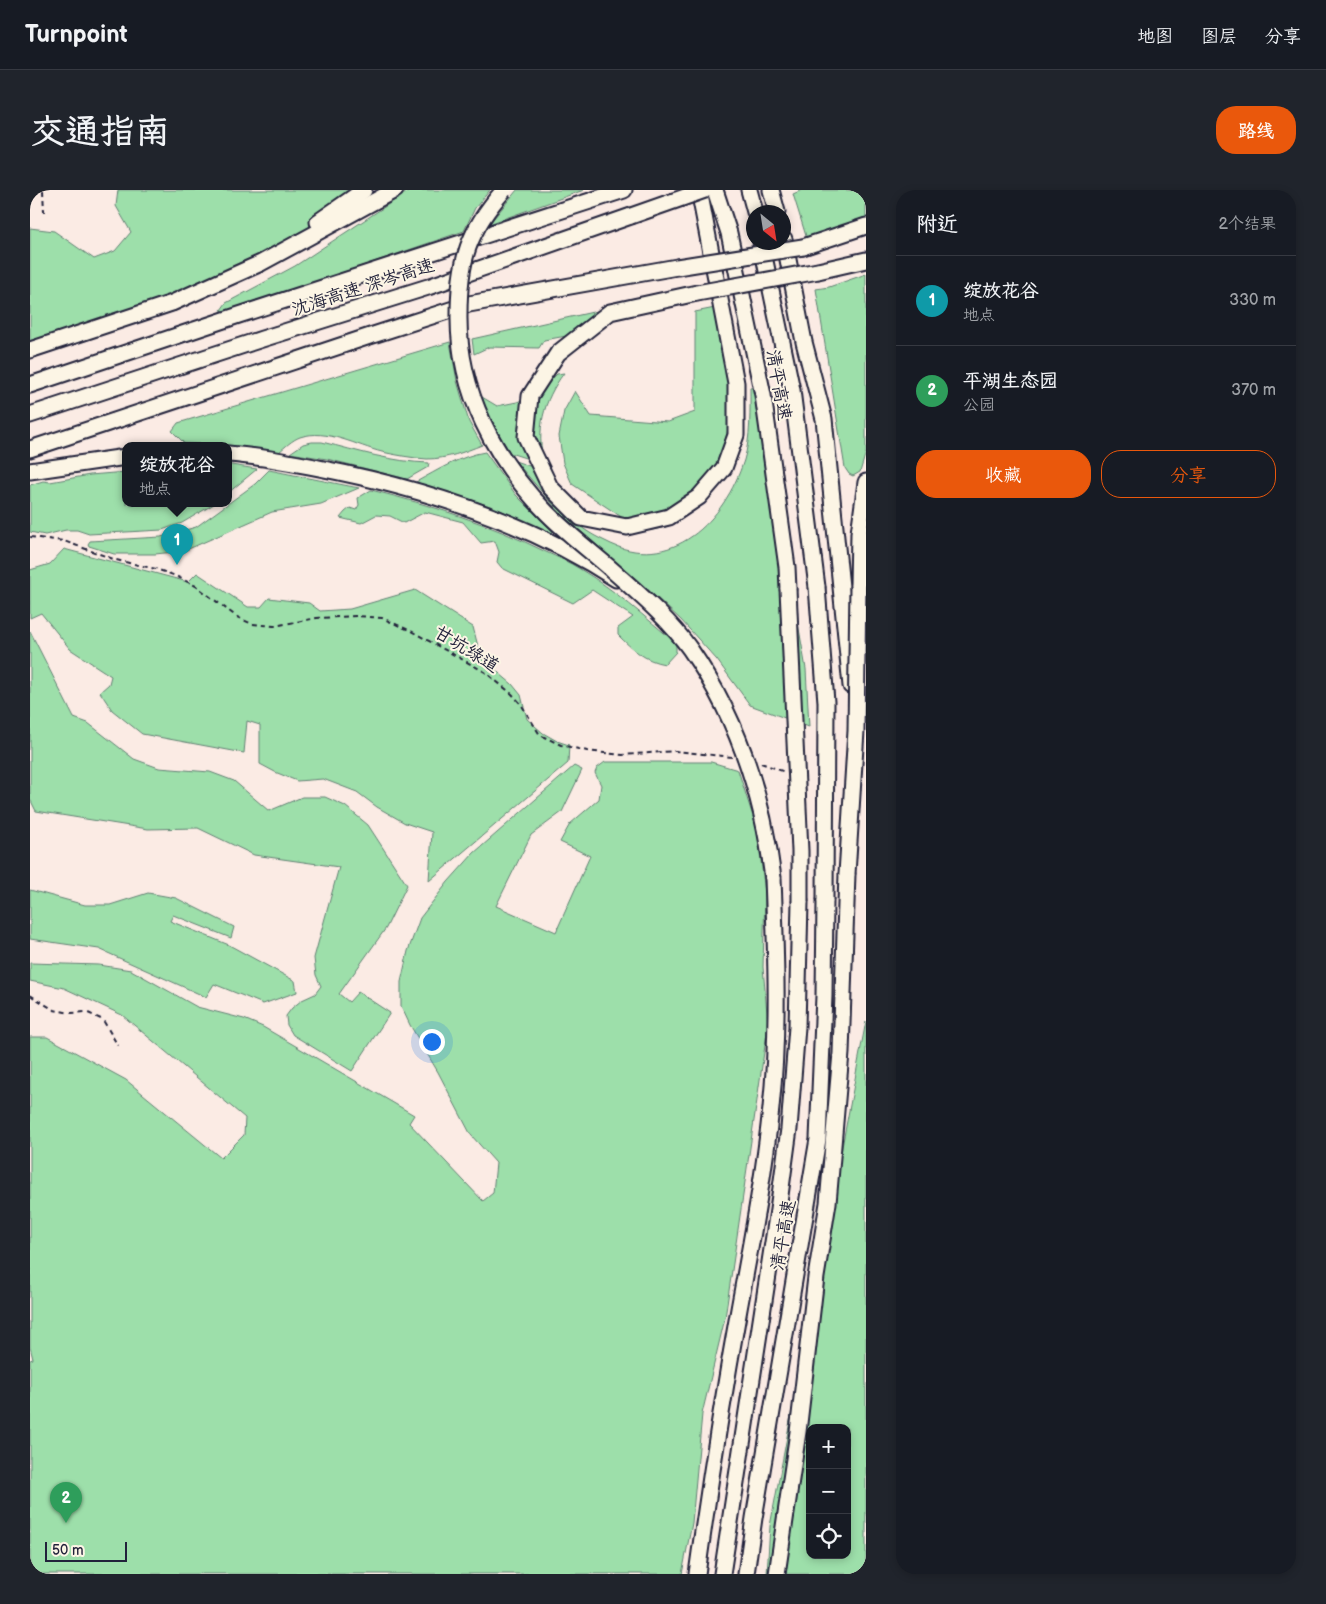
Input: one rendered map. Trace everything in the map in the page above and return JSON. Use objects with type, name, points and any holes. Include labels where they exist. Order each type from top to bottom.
[{"type":"highway","points":[[260,263],[364,190]]},
{"type":"highway","points":[[30,350],[172,303],[260,263],[395,190]]},
{"type":"highway","points":[[504,190],[490,206],[481,221],[468,245],[462,266],[458,335],[464,368],[473,400],[502,457],[533,498],[548,514],[665,619],[689,648],[725,710],[740,741],[761,805],[768,841],[773,878],[776,958],[775,1050],[771,1110],[761,1184],[707,1499],[697,1574]]},
{"type":"highway","name":"沈海高速 深岑高速","points":[[30,385],[240,314],[624,190]]},
{"type":"highway","points":[[699,190],[736,383],[736,435],[724,468],[699,497],[669,517],[627,527],[581,518],[550,487],[526,437],[530,396],[558,353],[610,312],[697,293],[818,271],[866,260]]},
{"type":"highway","name":"沈海高速 深岑高速","points":[[30,415],[428,287],[705,190]]},
{"type":"highway","name":"清平高速","points":[[715,190],[729,233],[763,395],[787,567],[800,850],[797,1026],[788,1128],[778,1210],[722,1574]]},
{"type":"highway","points":[[749,190],[753,205]]},
{"type":"highway","points":[[771,190],[775,205]]},
{"type":"highway","points":[[30,449],[343,344],[469,304],[803,247],[866,226]]},
{"type":"highway","name":"清平高速","points":[[746,1574],[818,1139],[824,996],[826,702],[817,587],[792,390],[763,250]]},
{"type":"highway","points":[[786,250],[804,342],[824,419],[856,731]]},
{"type":"highway","points":[[232,455],[343,472],[422,493],[476,510],[575,555],[641,596]]},
{"type":"highway","points":[[30,471],[122,458]]},
{"type":"highway","points":[[777,1574],[798,1432],[816,1277],[828,1203],[841,1053],[847,874],[856,731],[859,533],[866,482]]},
{"type":"path","points":[[42,190],[44,212]]},
{"type":"path","name":"甘坑绿道","points":[[30,537],[64,541],[116,560],[156,569],[176,576],[196,586],[237,617],[252,624],[274,626],[303,619],[364,616],[382,618],[411,631],[485,672],[521,704],[540,735],[561,745],[587,751],[622,755],[675,752],[732,757]]},
{"type":"path","points":[[757,761],[788,774]]},
{"type":"path","points":[[30,995],[54,1010],[72,1013],[86,1012],[103,1020],[118,1046]]},
{"type":"green space","points":[[118,190],[366,190],[311,230],[258,261],[30,355],[30,228],[54,231],[94,259],[115,251],[131,232],[116,206]]},
{"type":"green space","points":[[410,190],[490,190],[475,208],[464,231],[228,312],[221,310],[226,303],[295,266]]},
{"type":"green space","points":[[517,190],[584,190],[489,224]]},
{"type":"green space","points":[[802,190],[866,190],[866,229],[810,249],[793,194]]},
{"type":"green space","points":[[866,274],[866,452],[860,472],[853,476],[845,468],[816,289],[829,287]]},
{"type":"green space","points":[[720,307],[732,382],[730,419],[721,460],[694,508],[681,520],[666,527],[641,530],[572,484],[563,463],[559,436],[564,411],[575,391],[591,416],[668,422],[695,412],[695,312]]},
{"type":"green space","points":[[602,310],[572,335],[544,340],[539,348],[489,347],[474,354],[472,339]]},
{"type":"green space","points":[[450,342],[457,381],[469,422],[482,445],[462,453],[427,459],[382,452],[331,436],[310,435],[300,437],[279,452],[232,446],[232,442],[183,442],[172,431],[178,423]]},
{"type":"green space","points":[[564,373],[551,394],[543,416],[541,439],[544,464],[510,453],[491,419],[482,397],[497,406],[517,402],[536,394],[557,374]]},
{"type":"green space","points":[[757,387],[806,669],[809,727],[750,705],[717,660],[681,620],[562,515],[515,461],[544,471],[564,509],[580,526],[595,536],[629,550],[652,552],[673,547],[692,536],[709,521],[724,503],[744,460],[750,424],[750,388]]},
{"type":"green space","points":[[322,442],[388,458],[429,463],[428,467],[407,479],[327,459],[290,453],[303,444]]},
{"type":"green space","points":[[485,452],[516,495],[553,532],[551,534],[496,508],[416,482],[458,460]]},
{"type":"green space","points":[[232,465],[257,469],[232,490]]},
{"type":"green space","points":[[269,470],[359,488],[321,504],[272,512],[184,551],[155,554],[114,554],[89,546],[88,544],[90,541],[161,537],[196,527],[223,507],[232,507],[232,501],[255,484]]},
{"type":"green space","points":[[122,472],[122,507],[209,507],[182,523],[162,530],[89,534],[77,530],[66,530],[45,535],[30,532],[30,485],[43,481],[50,482],[90,475]]},
{"type":"green space","points":[[371,490],[416,502],[482,524],[572,564],[593,577],[653,623],[676,643],[676,652],[665,664],[645,657],[634,650],[618,635],[618,628],[633,617],[592,590],[573,603],[502,568],[497,562],[499,552],[495,541],[481,543],[463,522],[425,512],[404,523],[390,516],[376,515],[361,523],[340,518],[350,508],[356,510],[359,505],[358,498]]},
{"type":"green space","points":[[64,549],[188,582],[197,573],[248,607],[261,607],[269,598],[309,603],[320,611],[350,609],[415,590],[473,627],[481,658],[512,684],[521,695],[527,719],[543,733],[569,745],[568,763],[429,881],[432,832],[405,823],[377,807],[357,792],[323,779],[297,781],[260,764],[260,725],[247,721],[244,753],[142,734],[112,710],[100,692],[109,684],[111,676],[70,649],[41,613],[30,618],[30,570],[50,564]]},
{"type":"green space","points":[[30,631],[74,718],[88,723],[134,759],[159,768],[210,772],[234,781],[269,811],[302,797],[325,797],[345,806],[368,825],[407,885],[386,928],[339,994],[349,1002],[358,992],[390,1013],[352,1071],[293,1035],[287,1025],[286,1016],[302,1000],[315,994],[321,986],[316,975],[314,958],[339,867],[254,855],[198,828],[148,829],[36,811],[30,799]]},
{"type":"green space","points":[[605,762],[711,762],[738,770],[757,829],[765,893],[763,967],[768,1025],[725,1318],[702,1414],[692,1523],[682,1574],[30,1574],[30,1360],[33,1359],[30,1347],[30,1037],[47,1037],[126,1080],[221,1158],[244,1135],[245,1118],[122,1015],[64,988],[30,981],[30,963],[99,965],[131,970],[197,1007],[244,1019],[263,1027],[414,1115],[409,1123],[483,1201],[493,1193],[496,1163],[471,1135],[401,1006],[401,982],[408,951],[420,918],[474,853],[574,766],[582,770],[562,812],[531,835],[496,906],[556,932],[590,856],[560,842],[570,824],[599,799],[601,785],[595,773],[597,768]]},
{"type":"green space","points":[[30,890],[85,905],[110,905],[148,893],[176,898],[234,927],[231,938],[173,915],[170,921],[229,945],[295,981],[297,992],[263,1004],[214,984],[206,997],[99,949],[30,939]]},
{"type":"green space","points":[[866,1021],[866,1574],[767,1574],[770,1526]]},
{"type":"place","name":"绽放花谷","points":[[177,565]]},
{"type":"place","name":"平湖生态园","points":[[66,1523]]}]
